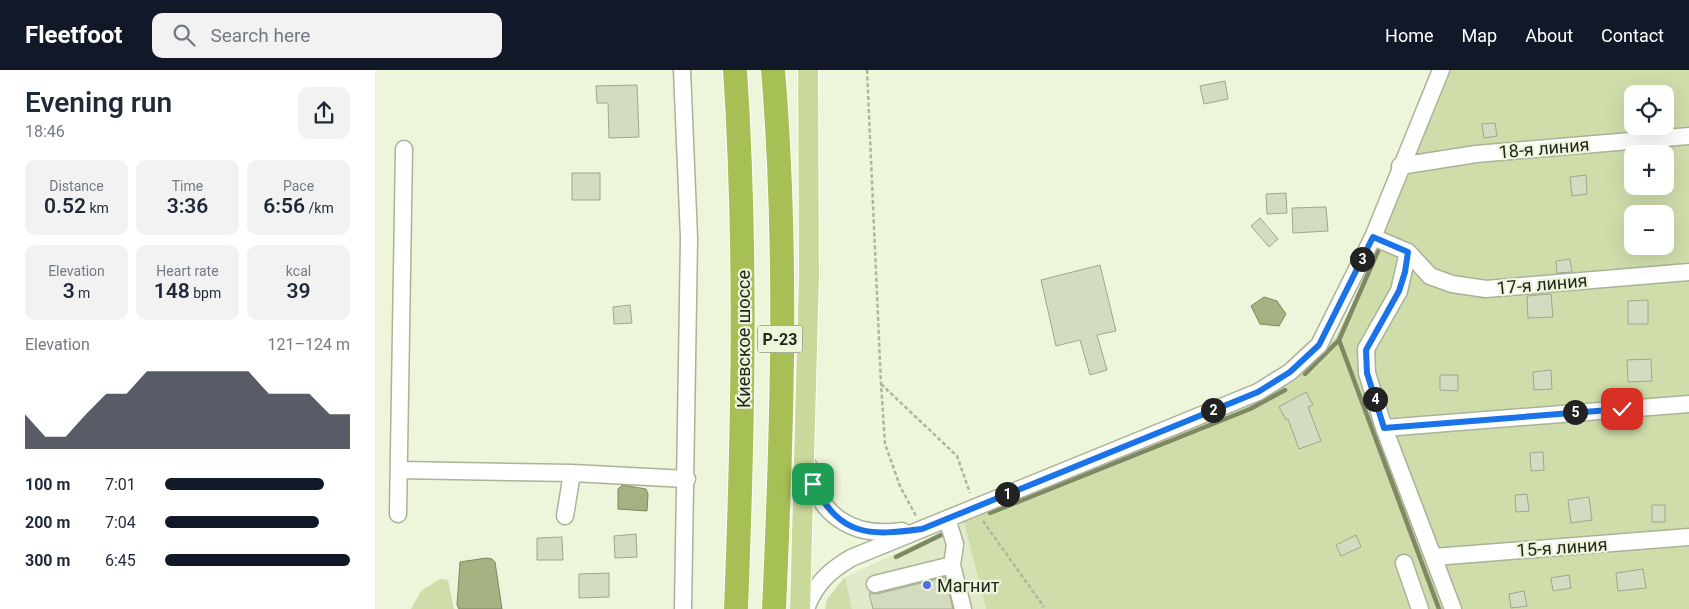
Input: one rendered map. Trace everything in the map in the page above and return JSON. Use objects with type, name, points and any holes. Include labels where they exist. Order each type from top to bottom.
[{"type":"highway","name":"Киевское шоссе","points":[[735,70],[744,244],[742,452],[736,609]]},
{"type":"highway","name":"Р-23","points":[[773,70],[781,212],[780,468],[774,609]]},
{"type":"main road","name":"Р-23","points":[[800,609],[809,274],[807,70]]},
{"type":"street","points":[[682,70],[689,238],[687,479],[683,609]]},
{"type":"street","points":[[806,609],[814,589],[828,573],[851,558],[1258,392],[1290,372],[1319,345],[1373,237],[1400,166],[1441,70]]},
{"type":"street","name":"18-я линия","points":[[1400,166],[1476,154],[1689,136]]},
{"type":"street","points":[[398,514],[405,149]]},
{"type":"street","points":[[1373,237],[1408,252],[1405,272],[1399,291],[1366,350],[1367,373],[1384,428],[1453,609]]},
{"type":"street","name":"17-я линия","points":[[1408,252],[1430,276],[1452,284],[1486,289],[1689,272]]},
{"type":"street","points":[[1384,428],[1689,404]]},
{"type":"street","points":[[804,445],[813,484],[820,498],[839,518],[870,533],[884,534],[922,529]]},
{"type":"street","points":[[399,470],[572,473],[687,479]]},
{"type":"street","points":[[565,516],[572,473]]},
{"type":"street","points":[[947,519],[955,544],[953,565],[963,609]]},
{"type":"street","name":"15-я линия","points":[[1434,556],[1689,537]]},
{"type":"street","points":[[1404,563],[1420,609]]},
{"type":"street","points":[[875,584],[953,565]]},
{"type":"path","points":[[867,70],[885,444],[900,486],[922,529]]},
{"type":"path","points":[[881,384],[957,456],[975,507],[986,528],[1044,607]]},
{"type":"shaded area","points":[[1451,70],[1689,70],[1689,609],[986,609],[964,522],[1279,390],[1301,374],[1336,337],[1354,301]]},
{"type":"shaded area","points":[[1264,297],[1277,301],[1286,314],[1279,326],[1260,324],[1251,306]]},
{"type":"shaded area","points":[[622,485],[646,489],[648,494],[647,511],[618,509],[618,489]]},
{"type":"shaded area","points":[[964,522],[986,609],[852,609],[845,577]]},
{"type":"shaded area","points":[[486,558],[492,559],[495,562],[502,609],[459,609],[457,605],[460,562]]},
{"type":"shaded area","points":[[845,577],[852,609],[825,609],[827,599]]},
{"type":"shaded area","points":[[440,579],[448,580],[454,609],[411,609],[421,591]]},
{"type":"building","points":[[1225,81],[1228,99],[1204,104],[1200,86]]},
{"type":"building","points":[[637,85],[639,137],[609,138],[608,103],[597,103],[596,86]]},
{"type":"building","points":[[1495,123],[1497,136],[1484,138],[1482,124]]},
{"type":"building","points":[[572,173],[600,173],[600,200],[572,200]]},
{"type":"building","points":[[1586,175],[1587,194],[1572,196],[1570,177]]},
{"type":"building","points":[[1286,193],[1287,213],[1267,214],[1266,194]]},
{"type":"building","points":[[1326,207],[1328,231],[1293,233],[1292,208]]},
{"type":"building","points":[[1260,218],[1278,239],[1269,247],[1251,226]]},
{"type":"building","points":[[1570,259],[1572,272],[1557,273],[1556,261]]},
{"type":"building","points":[[1100,265],[1116,331],[1097,335],[1107,370],[1090,375],[1080,340],[1056,346],[1041,280]]},
{"type":"building","points":[[1551,294],[1553,317],[1528,318],[1527,296]]},
{"type":"building","points":[[1648,300],[1648,324],[1628,324],[1628,301]]},
{"type":"building","points":[[630,305],[632,323],[614,324],[613,307]]},
{"type":"building","points":[[1651,359],[1652,381],[1628,382],[1627,360]]},
{"type":"building","points":[[1551,370],[1552,389],[1534,390],[1533,372]]},
{"type":"building","points":[[1440,375],[1458,375],[1458,391],[1440,390]]},
{"type":"building","points":[[1306,392],[1313,405],[1308,407],[1321,441],[1299,449],[1288,419],[1286,420],[1279,407]]},
{"type":"building","points":[[1543,452],[1544,470],[1531,471],[1530,453]]},
{"type":"building","points":[[1527,494],[1529,511],[1516,512],[1515,495]]},
{"type":"building","points":[[1589,497],[1592,520],[1571,523],[1568,500]]},
{"type":"building","points":[[1652,505],[1665,505],[1665,522],[1652,522]]},
{"type":"building","points":[[636,534],[637,557],[615,558],[614,536]]},
{"type":"building","points":[[1356,535],[1361,547],[1341,556],[1336,545]]},
{"type":"building","points":[[562,537],[563,560],[537,560],[537,538]]},
{"type":"building","points":[[1643,569],[1646,588],[1618,591],[1616,573]]},
{"type":"building","points":[[609,573],[609,597],[579,598],[579,574]]},
{"type":"building","points":[[1569,575],[1571,588],[1553,591],[1551,578]]},
{"type":"building","name":"Магнит","points":[[945,577],[953,609],[873,609],[869,593],[877,594]]},
{"type":"building","points":[[1524,591],[1527,606],[1511,608],[1509,594]]},
{"type":"waterway","points":[[1305,374],[1339,340],[1378,251]]},
{"type":"waterway","points":[[1339,340],[1439,609]]},
{"type":"waterway","points":[[990,513],[1250,409],[1285,390]]},
{"type":"waterway","points":[[896,557],[941,535]]},
{"type":"place","name":"Магнит","points":[[927,585]]},
{"type":"route","points":[[813,484],[829,510],[859,530],[884,534],[922,529],[1258,392],[1290,372],[1319,345],[1373,237],[1408,252],[1405,272],[1399,291],[1366,350],[1367,373],[1384,428],[1622,409]]}]
